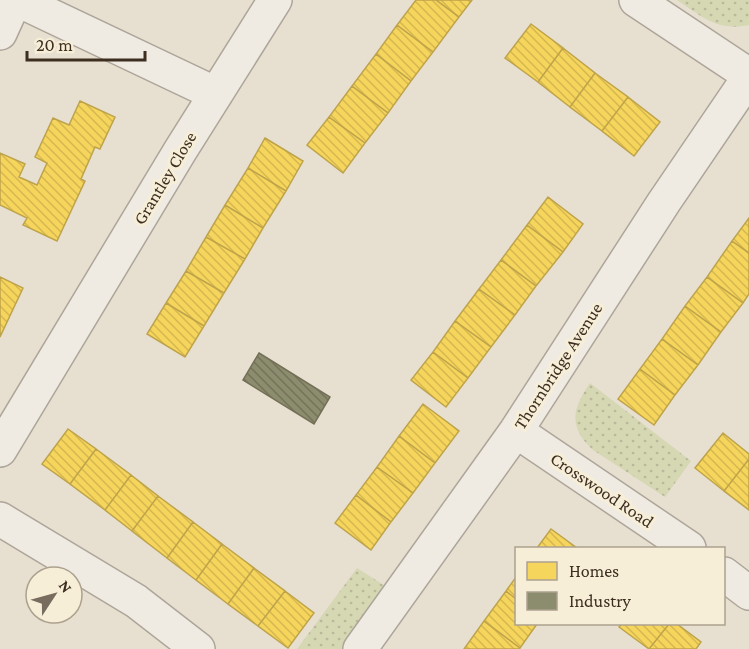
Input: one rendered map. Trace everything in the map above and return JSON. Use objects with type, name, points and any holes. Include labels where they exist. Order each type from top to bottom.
[{"type":"street","points":[[0,33],[16,0],[216,94]]},
{"type":"street","name":"Grantley Close","points":[[0,450],[275,0]]},
{"type":"street","points":[[636,0],[749,76]]},
{"type":"street","name":"Thornbridge Avenue","points":[[360,649],[516,431],[664,202],[749,76]]},
{"type":"street","name":"Crosswood Road","points":[[516,431],[686,547]]},
{"type":"street","points":[[0,519],[136,601],[198,649]]},
{"type":"street","points":[[725,575],[749,592]]},
{"type":"green space","points":[[677,0],[749,0],[749,25],[728,26],[710,21]]},
{"type":"green space","points":[[590,383],[691,461],[665,497],[593,450],[579,433],[576,426],[576,410]]},
{"type":"green space","points":[[357,568],[390,589],[345,649],[297,649]]},
{"type":"building: Homes","points":[[416,0],[436,0],[459,17],[433,52],[397,25]]},
{"type":"building: Homes","points":[[436,0],[472,0],[459,17]]},
{"type":"building: Homes","points":[[531,24],[563,48],[538,82],[505,58]]},
{"type":"building: Homes","points":[[397,25],[433,52],[411,81],[376,54]]},
{"type":"building: Homes","points":[[563,48],[595,73],[570,107],[538,82]]},
{"type":"building: Homes","points":[[376,54],[411,81],[388,113],[352,86]]},
{"type":"building: Homes","points":[[595,73],[628,97],[602,131],[570,107]]},
{"type":"building: Homes","points":[[352,86],[388,113],[365,143],[329,117]]},
{"type":"building: Homes","points":[[628,97],[660,122],[634,156],[602,131]]},
{"type":"building: Homes","points":[[80,101],[115,117],[100,149],[95,147],[81,179],[85,181],[57,241],[23,225],[27,218],[0,205],[0,153],[25,164],[19,177],[37,185],[47,163],[35,157],[53,118],[69,125]]},
{"type":"building: Homes","points":[[329,117],[365,143],[343,173],[307,145]]},
{"type":"building: Homes","points":[[265,138],[303,161],[286,191],[248,168]]},
{"type":"building: Homes","points":[[248,168],[286,191],[263,228],[225,205]]},
{"type":"building: Homes","points":[[548,197],[583,224],[563,252],[527,225]]},
{"type":"building: Homes","points":[[225,205],[263,228],[245,259],[206,237]]},
{"type":"building: Homes","points":[[749,218],[749,253],[732,241]]},
{"type":"building: Homes","points":[[527,225],[563,252],[536,286],[501,260]]},
{"type":"building: Homes","points":[[206,237],[245,259],[224,293],[186,271]]},
{"type":"building: Homes","points":[[732,241],[749,253],[749,294],[743,303],[707,277]]},
{"type":"building: Homes","points":[[501,260],[536,286],[515,315],[479,289]]},
{"type":"building: Homes","points":[[186,271],[224,293],[204,326],[166,303]]},
{"type":"building: Homes","points":[[0,277],[23,288],[0,337]]},
{"type":"building: Homes","points":[[707,277],[743,303],[721,332],[685,306]]},
{"type":"building: Homes","points":[[479,289],[515,315],[491,347],[455,321]]},
{"type":"building: Homes","points":[[166,303],[204,326],[185,357],[147,334]]},
{"type":"building: Homes","points":[[685,306],[721,332],[698,365],[662,339]]},
{"type":"building: Homes","points":[[455,321],[491,347],[468,378],[433,352]]},
{"type":"building: Homes","points":[[662,339],[698,365],[675,395],[640,369]]},
{"type":"building: Homes","points":[[433,352],[468,378],[446,407],[411,380]]},
{"type":"building: Homes","points":[[640,369],[675,395],[654,425],[618,399]]},
{"type":"building: Homes","points":[[423,404],[459,431],[435,463],[399,436]]},
{"type":"building: Homes","points":[[68,429],[96,449],[70,484],[42,464]]},
{"type":"building: Homes","points":[[723,433],[749,454],[749,459],[724,491],[695,468]]},
{"type":"building: Homes","points":[[399,436],[435,463],[413,493],[377,467]]},
{"type":"building: Homes","points":[[96,449],[131,475],[105,510],[70,484]]},
{"type":"building: Homes","points":[[749,459],[749,510],[724,491]]},
{"type":"building: Homes","points":[[377,467],[413,493],[391,522],[356,495]]},
{"type":"building: Homes","points":[[131,475],[158,496],[132,531],[105,510]]},
{"type":"building: Homes","points":[[356,495],[391,522],[371,550],[335,523]]},
{"type":"building: Homes","points":[[158,496],[193,522],[167,558],[132,531]]},
{"type":"building: Homes","points":[[193,522],[222,544],[196,580],[167,558]]},
{"type":"building: Homes","points":[[551,529],[576,547],[538,547]]},
{"type":"building: Homes","points":[[222,544],[254,568],[228,604],[196,580]]},
{"type":"building: Homes","points":[[254,568],[285,591],[258,626],[228,604]]},
{"type":"building: Homes","points":[[515,578],[515,598],[506,591]]},
{"type":"building: Homes","points":[[285,591],[314,613],[288,648],[258,626]]},
{"type":"building: Homes","points":[[506,591],[515,598],[515,625],[536,625],[520,648],[484,621]]},
{"type":"building: Homes","points":[[484,621],[520,648],[464,649]]},
{"type":"building: Homes","points":[[621,625],[668,625],[649,649],[619,627]]},
{"type":"building: Homes","points":[[668,625],[678,625],[701,642],[696,649],[649,649]]},
{"type":"building: Industry","points":[[259,353],[330,397],[314,424],[243,380]]}]
